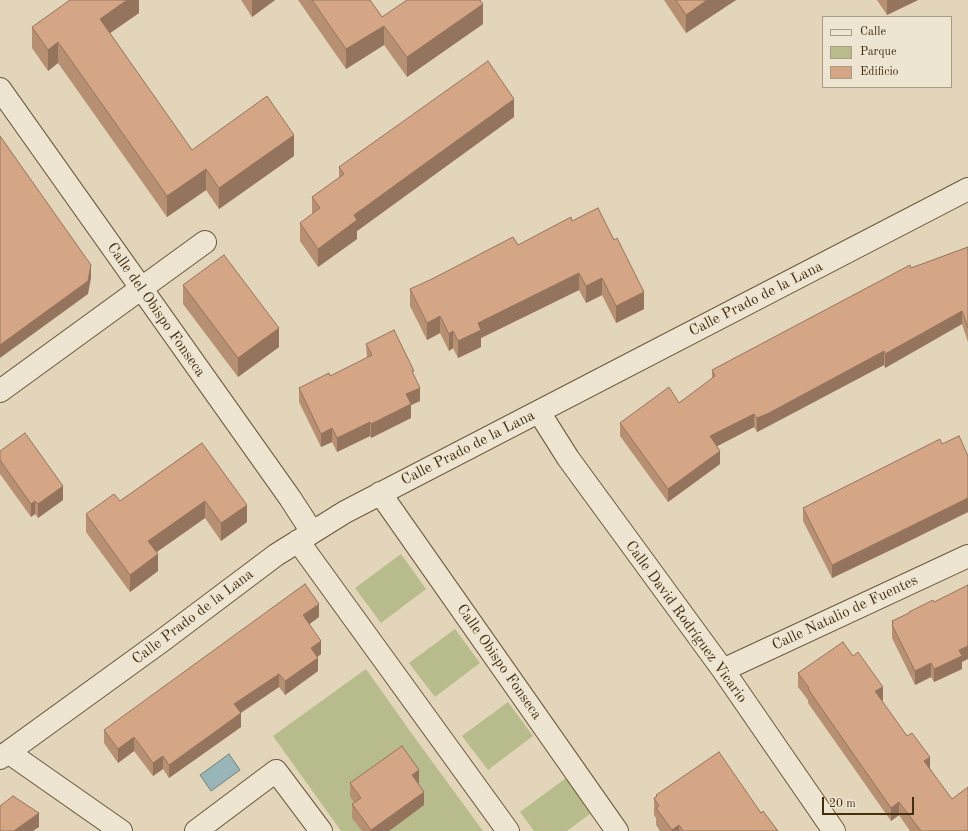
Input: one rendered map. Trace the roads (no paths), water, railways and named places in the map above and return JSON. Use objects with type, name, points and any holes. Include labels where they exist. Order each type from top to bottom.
[{"type":"street","name":"Calle del Obispo Fonseca","points":[[0,89],[140,288],[286,491],[305,537]]},
{"type":"street","name":"Calle Prado de la Lana","points":[[4,755],[163,640],[276,555],[380,493],[968,190]]},
{"type":"street","points":[[0,391],[205,242]]},
{"type":"street","name":"Calle David Rodríguez Vicario","points":[[539,412],[568,458],[723,670],[834,831]]},
{"type":"street","name":"Calle Obispo Fonseca","points":[[380,493],[617,831]]},
{"type":"street","points":[[305,537],[508,831]]},
{"type":"street","name":"Calle Natalio de Fuentes","points":[[723,670],[968,556]]},
{"type":"street","points":[[4,755],[121,831]]},
{"type":"street","points":[[196,831],[276,771],[321,831]]},
{"type":"water","points":[[229,754],[240,770],[211,791],[200,775]]}]
